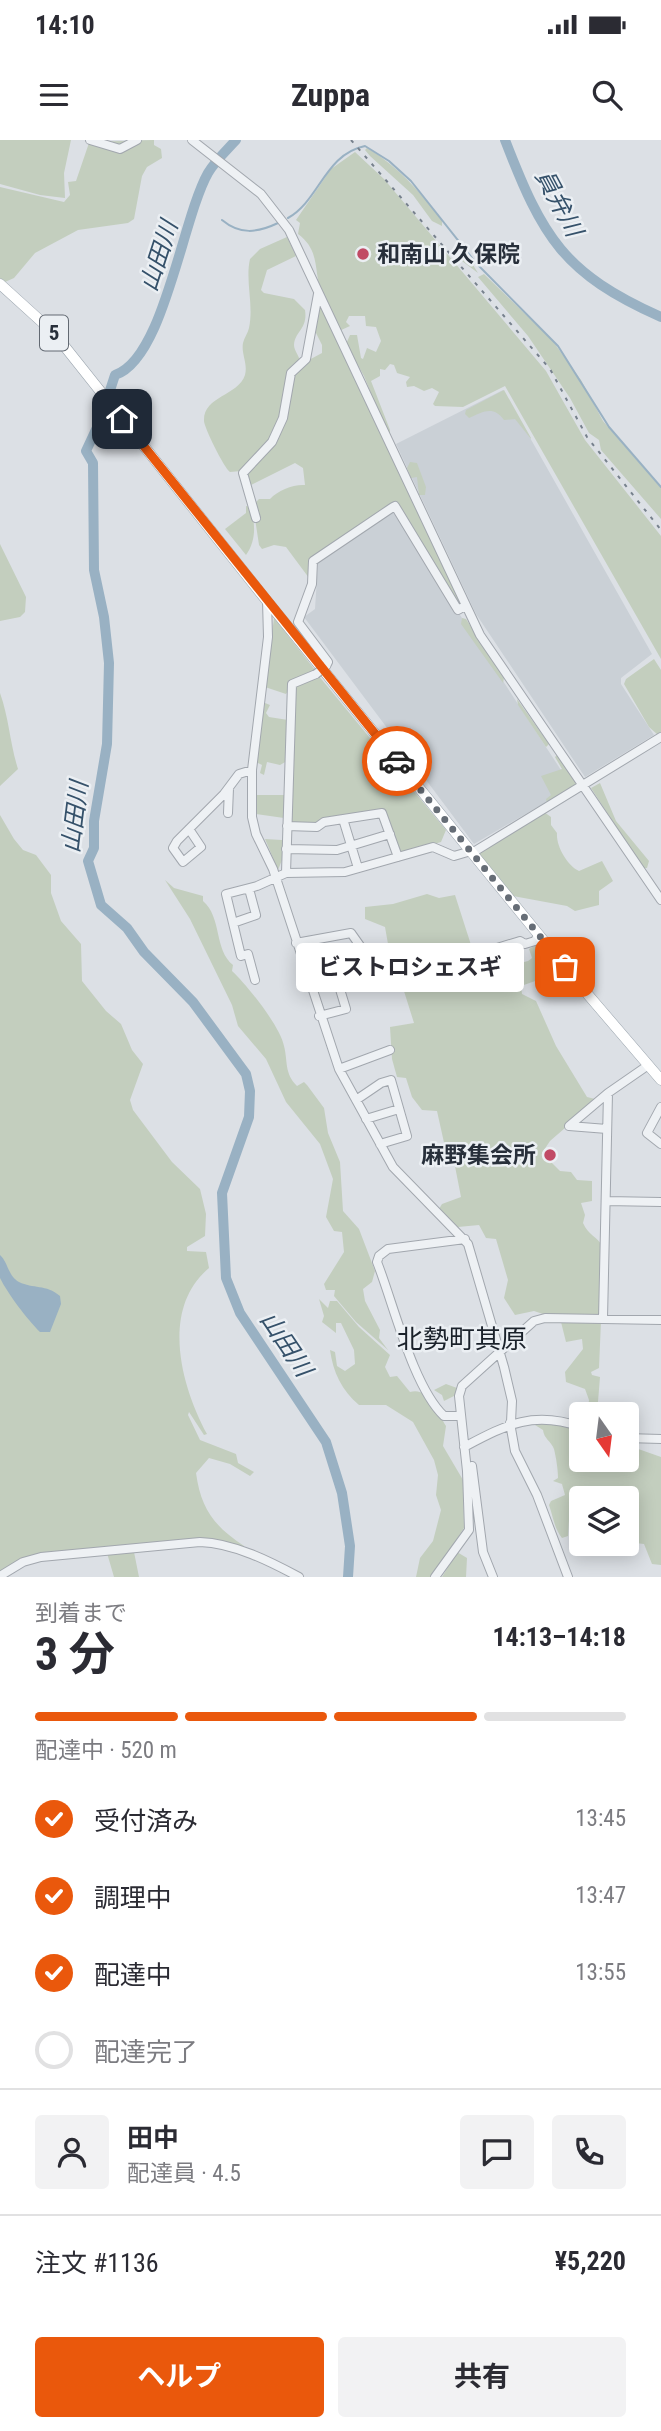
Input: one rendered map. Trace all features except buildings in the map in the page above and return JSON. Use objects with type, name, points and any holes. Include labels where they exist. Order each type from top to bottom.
[{"type":"main road","name":"5","points":[[0,284],[54,333],[538,935],[661,1080]]},
{"type":"street","points":[[90,140],[120,149],[137,140]]},
{"type":"street","points":[[192,140],[274,208],[289,230],[466,606],[508,677],[584,784],[661,900]]},
{"type":"street","points":[[256,519],[243,473],[272,442],[283,418],[291,373],[306,359],[318,293]]},
{"type":"street","points":[[286,873],[292,684],[316,674],[328,662],[298,622],[312,583],[313,561],[395,506],[458,610],[466,606]]},
{"type":"street","points":[[267,601],[268,637],[252,771],[252,817],[275,876],[319,1016],[339,1069],[397,1172],[465,1239],[512,1401],[511,1423],[515,1451],[537,1495],[568,1577]]},
{"type":"street","points":[[255,981],[248,954],[241,956],[226,894],[249,889],[286,873],[339,873],[433,847],[454,856],[472,852],[661,737]]},
{"type":"street","points":[[189,828],[229,788],[239,774],[252,771]]},
{"type":"street","points":[[228,813],[229,788]]},
{"type":"street","points":[[287,826],[317,827],[324,821],[382,813],[398,857]]},
{"type":"street","points":[[343,819],[359,868]]},
{"type":"street","points":[[286,849],[337,850],[390,834]]},
{"type":"street","points":[[233,923],[256,915],[249,889]]},
{"type":"street","points":[[296,943],[351,933],[363,950],[303,965]]},
{"type":"street","points":[[484,951],[520,941],[525,944],[535,941],[538,935]]},
{"type":"street","points":[[319,1016],[346,1009],[339,986],[381,973]]},
{"type":"street","points":[[339,1069],[390,1050]]},
{"type":"street","points":[[607,1129],[569,1126],[608,1093],[648,1066]]},
{"type":"street","points":[[356,1100],[381,1083],[391,1080],[407,1136],[380,1144]]},
{"type":"street","points":[[603,1319],[608,1093]]},
{"type":"street","points":[[661,1107],[647,1133],[661,1144]]},
{"type":"street","points":[[366,1119],[399,1109]]},
{"type":"street","points":[[606,1201],[661,1202]]},
{"type":"street","points":[[460,1416],[444,1416],[427,1388],[409,1351],[377,1262],[379,1256],[388,1249],[465,1239]]},
{"type":"street","points":[[436,1577],[468,1530],[460,1416],[462,1386],[534,1321],[545,1318],[661,1320]]},
{"type":"street","points":[[464,1447],[511,1423],[555,1420],[569,1424]]},
{"type":"street","points":[[639,1438],[661,1439]]},
{"type":"street","points":[[464,1447],[470,1460],[483,1552],[493,1577]]},
{"type":"street","points":[[0,1576],[23,1562],[41,1557],[200,1542],[221,1545],[262,1559],[299,1577]]},
{"type":"shaded area","points":[[503,390],[652,654],[621,678],[621,684],[654,735],[585,777],[476,614],[396,444]]},
{"type":"shaded area","points":[[393,512],[572,787],[474,844],[304,617],[315,609],[318,562]]},
{"type":"green space","points":[[0,140],[71,140],[64,173],[65,198],[40,195],[0,184]]},
{"type":"green space","points":[[90,140],[154,140],[154,145],[161,149],[162,158],[147,167],[142,176],[134,219],[128,223],[78,230],[35,253],[14,278],[5,282],[0,278],[0,187],[64,202],[70,195],[68,182],[76,181]]},
{"type":"green space","points":[[367,148],[408,180],[442,220],[442,226],[432,221],[413,195],[370,156],[365,150]]},
{"type":"green space","points":[[355,152],[384,179],[546,371],[585,440],[661,536],[661,659],[505,386],[463,407],[435,406],[433,404],[439,392],[432,388],[424,391],[414,386],[407,387],[406,382],[410,377],[397,373],[394,365],[390,364],[385,370],[380,369],[380,376],[371,381],[390,430],[390,433],[387,432],[364,376],[346,344],[350,335],[357,335],[361,358],[363,359],[367,348],[376,352],[381,341],[376,327],[366,326],[365,316],[349,316],[346,322],[350,326],[339,331],[322,295],[313,254],[298,234],[300,223],[296,220],[331,169]]},
{"type":"green space","points":[[287,237],[296,256],[267,270],[261,290],[264,293],[294,299],[305,310],[305,322],[294,345],[300,361],[283,391],[281,415],[270,441],[241,471],[230,472],[207,431],[205,413],[215,401],[235,388],[245,375],[243,347],[250,319],[250,259],[260,249]]},
{"type":"green space","points":[[459,249],[465,252],[478,273],[458,258]]},
{"type":"green space","points":[[484,274],[552,340],[581,380],[603,421],[661,488],[661,519],[601,450],[599,440],[589,433],[570,398],[528,336],[478,277]]},
{"type":"green space","points":[[320,306],[449,575],[459,600],[456,605],[395,505],[312,561],[309,578],[286,547],[274,545],[262,549],[259,545],[253,505],[259,499],[270,499],[286,488],[305,485],[303,468],[295,463],[251,485],[245,472],[270,447],[294,373],[307,361],[322,353],[322,345],[313,327]]},
{"type":"green space","points":[[504,390],[531,439],[515,419],[504,420],[492,411],[469,418],[465,414],[466,410]]},
{"type":"green space","points":[[410,462],[417,463],[426,487],[425,495],[419,495],[417,477],[411,478],[407,468]]},
{"type":"green space","points":[[246,506],[250,507],[254,526],[252,544],[246,555],[225,529],[246,513]]},
{"type":"green space","points":[[0,544],[26,597],[25,612],[20,617],[0,621]]},
{"type":"green space","points":[[274,618],[315,670],[294,681],[286,694],[265,687]]},
{"type":"green space","points":[[462,618],[466,619],[504,678],[503,683],[461,624]]},
{"type":"green space","points":[[654,659],[661,670],[661,734],[658,735],[649,727],[624,684],[626,679]]},
{"type":"green space","points":[[318,675],[446,830],[441,842],[401,854],[383,811],[316,825],[288,824],[294,686]]},
{"type":"green space","points":[[0,693],[18,769],[0,786]]},
{"type":"green space","points":[[517,699],[549,744],[546,747],[518,705]]},
{"type":"green space","points":[[265,703],[270,705],[266,713],[269,717],[288,720],[287,761],[280,765],[267,762],[264,775],[260,773],[262,765],[256,762]]},
{"type":"green space","points":[[558,754],[578,784],[547,803],[546,799],[551,795],[541,776],[562,769],[555,757]]},
{"type":"green space","points":[[600,783],[616,821],[649,861],[647,868],[643,868],[591,788]]},
{"type":"green space","points":[[254,795],[285,795],[284,818],[256,814]]},
{"type":"green space","points":[[544,812],[551,817],[551,825],[557,833],[560,849],[575,868],[579,871],[602,861],[613,881],[599,891],[599,905],[575,911],[567,906],[513,896],[477,852]]},
{"type":"green space","points":[[0,815],[23,850],[36,855],[51,875],[51,893],[61,921],[81,944],[82,981],[106,1011],[121,1024],[132,1050],[143,1064],[130,1100],[133,1110],[172,1162],[200,1189],[206,1214],[205,1236],[187,1247],[187,1251],[206,1252],[209,1268],[194,1285],[184,1304],[180,1348],[189,1394],[207,1434],[204,1435],[189,1412],[200,1440],[236,1454],[238,1463],[254,1472],[250,1476],[230,1464],[209,1458],[196,1473],[205,1507],[217,1524],[244,1546],[243,1551],[199,1540],[126,1545],[68,1551],[0,1572]]},
{"type":"green space","points":[[265,839],[282,840],[282,860],[278,870]]},
{"type":"green space","points":[[165,880],[174,888],[203,896],[203,901],[213,916],[223,951],[233,965],[232,971],[262,1006],[281,1038],[290,1076],[297,1086],[304,1082],[324,1108],[328,1133],[340,1162],[343,1211],[359,1229],[375,1271],[372,1282],[363,1289],[365,1301],[380,1330],[379,1338],[388,1350],[356,1322],[334,1296],[335,1290],[326,1290],[324,1284],[344,1252],[342,1232],[334,1231],[326,1217],[333,1179],[320,1144],[286,1102],[266,1059],[238,1026],[232,1005],[190,919]]},
{"type":"green space","points":[[427,894],[439,898],[455,895],[480,973],[528,961],[532,958],[529,949],[538,944],[543,950],[536,956],[541,979],[521,986],[522,994],[536,1001],[556,1046],[587,1097],[595,1099],[595,1102],[550,1141],[542,1153],[560,1171],[571,1172],[577,1180],[592,1181],[592,1201],[581,1203],[585,1215],[583,1223],[603,1247],[600,1316],[546,1315],[534,1311],[515,1315],[504,1298],[508,1280],[496,1239],[486,1238],[479,1225],[458,1227],[439,1209],[442,1204],[461,1197],[453,1156],[445,1147],[437,1111],[422,1110],[412,1097],[406,1078],[397,1077],[392,1059],[390,1027],[414,1023],[392,953],[378,948],[377,945],[388,944],[385,927],[365,919],[365,907],[393,904]]},
{"type":"green space","points":[[319,1299],[328,1308],[330,1301],[337,1301],[359,1327],[390,1355],[385,1367],[390,1377],[397,1376],[410,1392],[416,1391],[427,1397],[446,1426],[443,1446],[463,1480],[464,1528],[432,1577],[416,1577],[420,1558],[433,1541],[441,1510],[436,1495],[438,1475],[434,1460],[413,1422],[386,1405],[359,1405],[343,1387],[333,1366],[330,1350],[335,1352],[337,1366],[345,1371],[355,1364],[354,1350],[341,1323],[336,1323],[336,1333],[322,1322],[324,1316]]},
{"type":"green space","points":[[601,1321],[599,1368],[591,1372],[592,1375],[600,1377],[598,1402],[589,1402],[585,1389],[566,1382],[565,1372],[583,1349],[582,1339],[566,1342],[561,1322]]},
{"type":"green space","points":[[446,1384],[457,1388],[456,1395],[444,1401],[442,1395],[434,1390]]},
{"type":"green space","points":[[536,1422],[555,1422],[569,1426],[569,1472],[639,1472],[639,1449],[661,1457],[661,1565],[652,1564],[644,1544],[639,1543],[639,1486],[569,1486],[568,1536],[562,1538],[555,1526],[549,1505],[551,1501],[565,1495],[562,1484],[553,1481],[558,1478],[554,1449],[543,1430],[535,1425]]},
{"type":"green space","points":[[134,1552],[139,1577],[114,1577],[107,1553]]},
{"type":"green space","points":[[457,1552],[467,1558],[466,1577],[442,1577]]},
{"type":"water","points":[[0,1255],[19,1282],[50,1290],[60,1296],[61,1304],[50,1332],[40,1332],[8,1291],[0,1278]]},
{"type":"waterway","name":"山田川","points":[[236,140],[208,173],[159,316],[147,343],[132,364],[115,375],[100,421],[86,451],[93,463],[94,570],[104,617],[109,663],[107,744],[94,821],[94,848],[88,861],[101,905],[127,928],[144,952],[193,1002],[246,1074],[250,1091],[249,1117],[222,1193],[226,1278],[240,1313],[326,1442],[342,1493],[350,1546],[348,1577]]},
{"type":"waterway","name":"員弁川","points":[[505,140],[532,203],[560,249],[601,285],[661,317]]},
{"type":"waterway","points":[[288,218],[307,201],[340,158],[351,151],[365,146],[389,161],[411,181],[476,263],[558,346],[609,427],[661,487]]},
{"type":"waterway","points":[[222,220],[235,228],[249,231],[278,223]]},
{"type":"railway","points":[[351,140],[550,369],[587,437],[661,530]]},
{"type":"way so far","points":[[397,761],[565,967]]},
{"type":"place","name":"和南山 久保院","points":[[363,254]]},
{"type":"place","name":"ビストロシェスギ","points":[[565,967]]},
{"type":"place","name":"麻野集会所","points":[[550,1155]]},
{"type":"district","name":"北勢町其原","points":[[462,1339]]},
{"type":"route","points":[[122,419],[397,761]]}]
